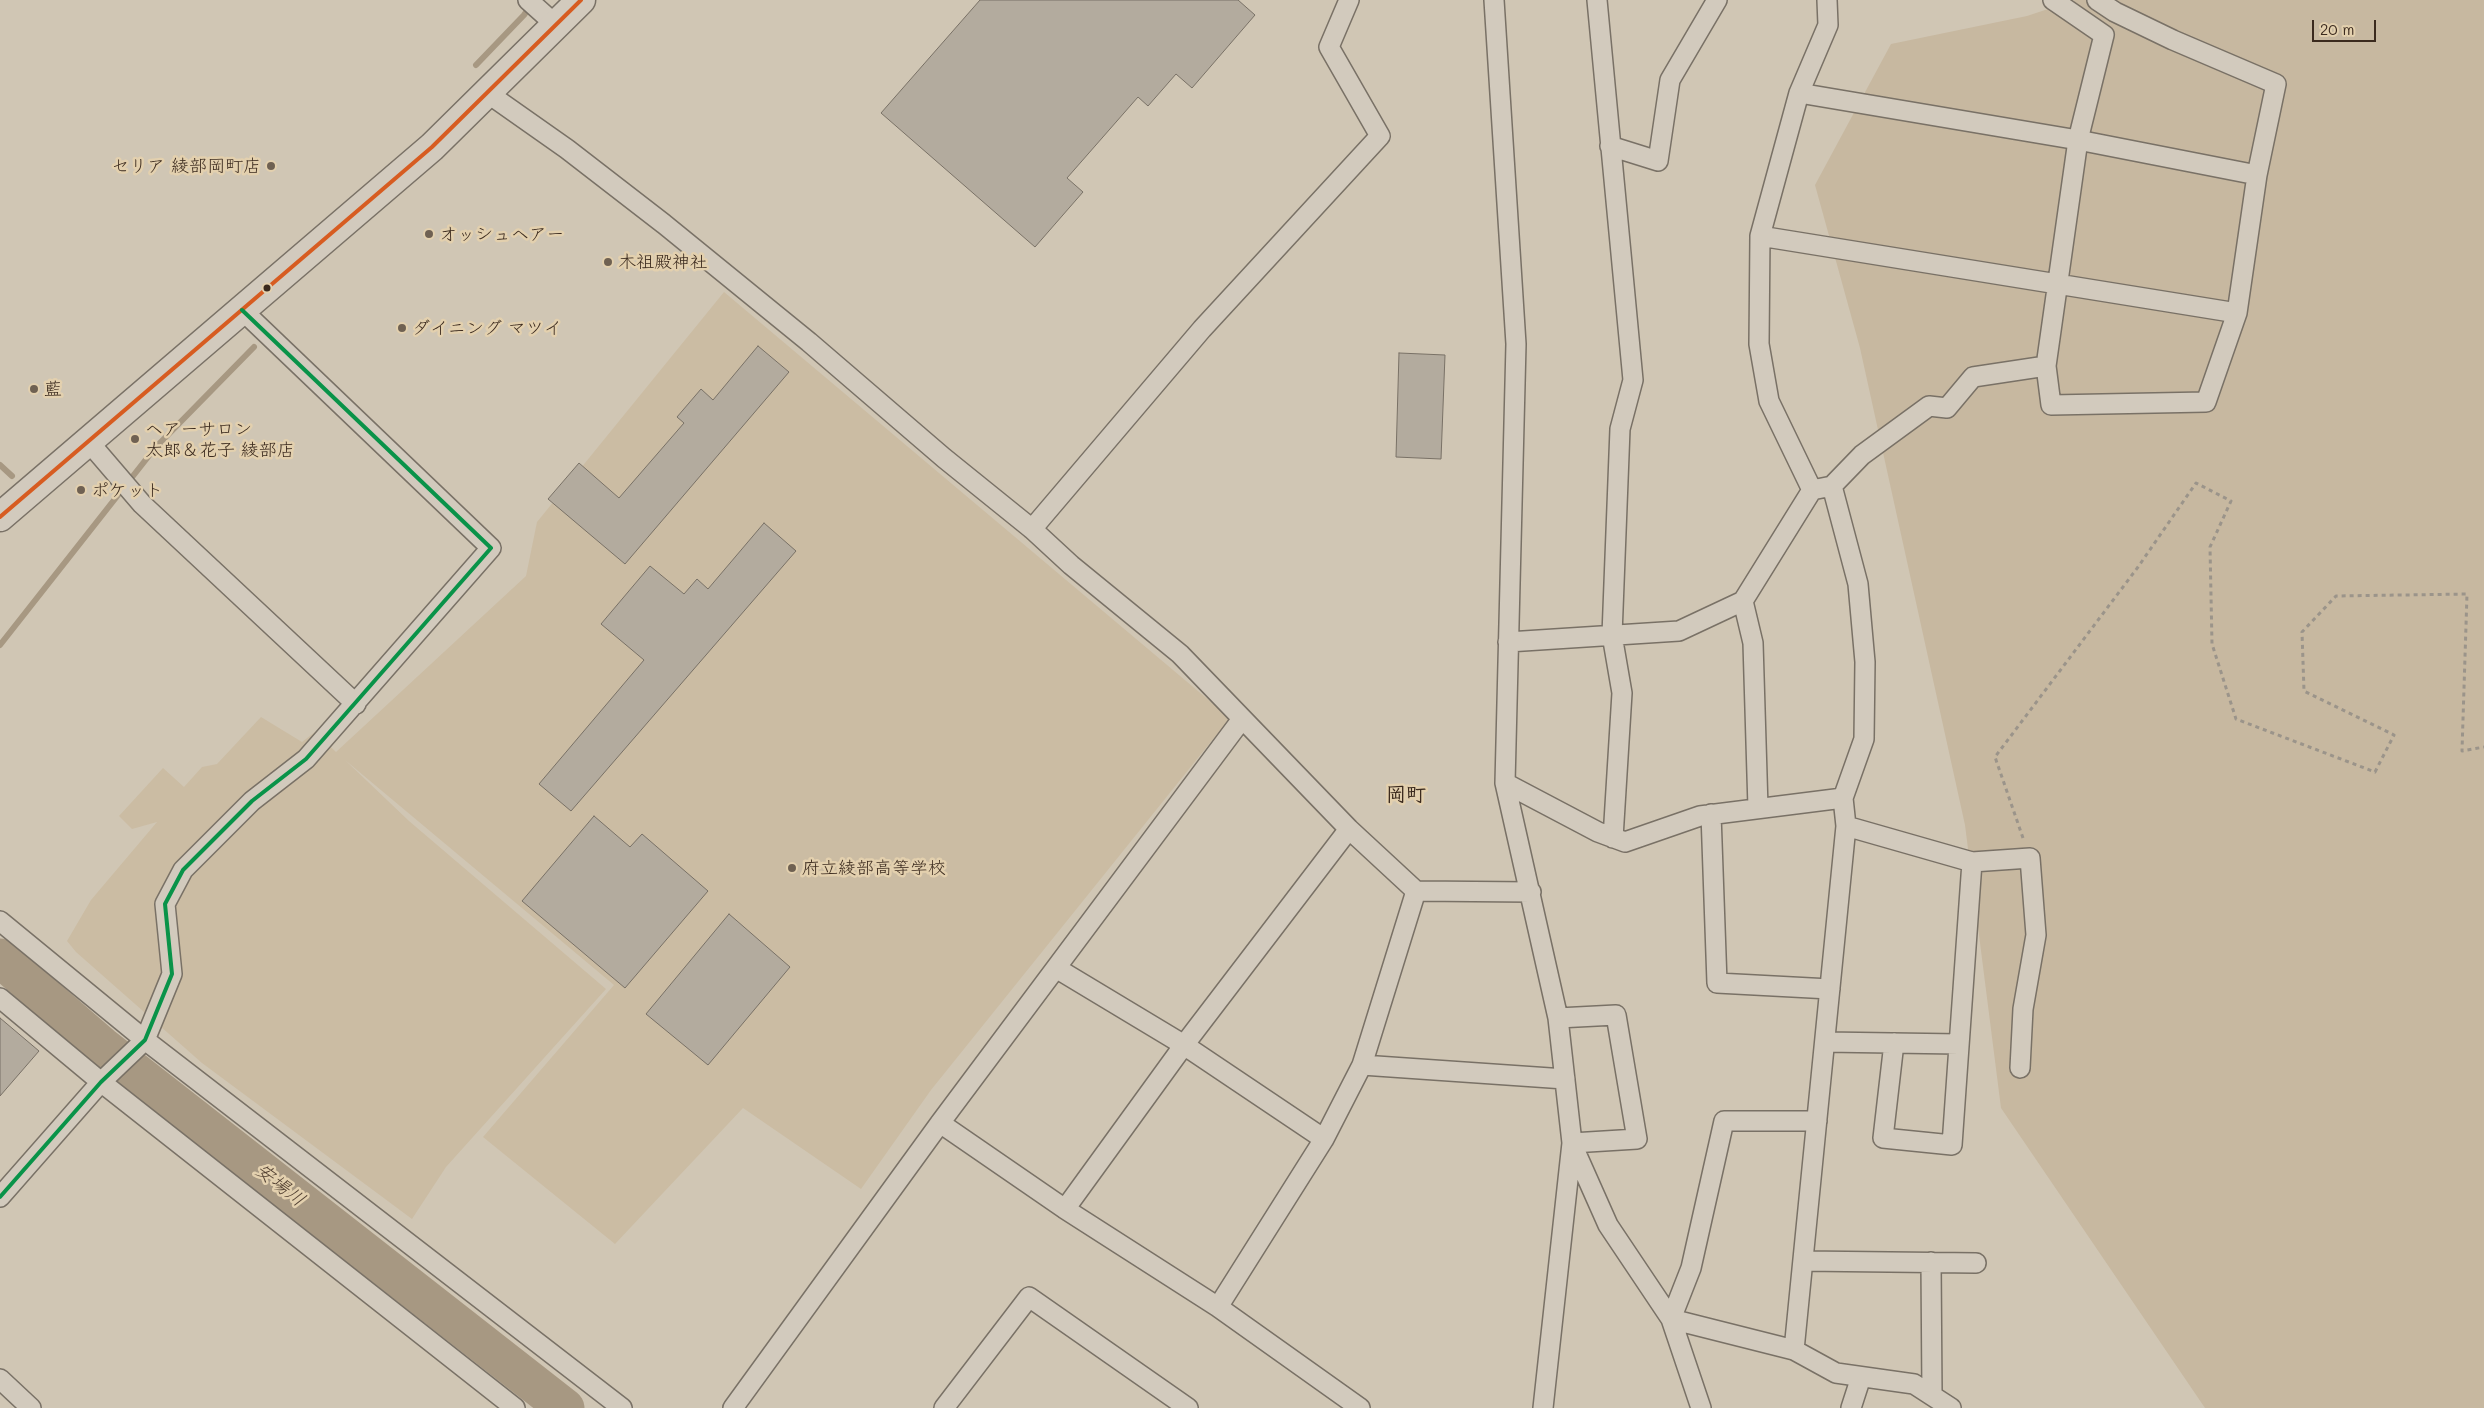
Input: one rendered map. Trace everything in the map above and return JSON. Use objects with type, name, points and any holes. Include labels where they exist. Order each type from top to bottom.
[{"type":"main road","points":[[0,517],[432,147],[486,92],[557,26],[581,0]]},
{"type":"street","points":[[528,0],[557,26]]},
{"type":"street","points":[[1032,530],[1202,330],[1380,136],[1329,47],[1349,0]]},
{"type":"street","points":[[1494,0],[1516,344],[1506,783],[1532,892],[1558,1018],[1572,1143],[1544,1408]]},
{"type":"street","points":[[1597,0],[1633,380],[1620,429],[1612,635],[1622,693],[1614,838]]},
{"type":"street","points":[[1610,146],[1658,161],[1670,80],[1718,0]]},
{"type":"street","points":[[1812,490],[1769,401],[1760,344],[1760,236],[1798,93],[1828,25],[1827,0]]},
{"type":"street","points":[[2053,0],[2104,35],[2078,140],[2059,285],[2046,366],[2051,405],[2206,402],[2237,313],[2257,175],[2276,84],[2173,40],[2114,12],[2096,0]]},
{"type":"street","points":[[486,92],[567,149],[664,224],[809,342],[1071,565],[1180,654],[1349,829],[1416,891],[1532,892]]},
{"type":"street","points":[[1798,93],[2078,140],[2257,175]]},
{"type":"street","points":[[1760,236],[2237,313]]},
{"type":"street","points":[[0,1197],[101,1082],[146,1040],[172,974],[165,904],[184,870],[252,801],[306,759],[491,548],[242,310]]},
{"type":"street","points":[[1508,642],[1679,631],[1743,601],[1812,490],[1832,486],[1862,454],[1929,406],[1947,408],[1972,377],[2046,366]]},
{"type":"street","points":[[88,441],[142,504],[356,704]]},
{"type":"street","points":[[1794,1350],[1846,826],[1843,798],[1864,739],[1864,662],[1858,584],[1832,486]]},
{"type":"street","points":[[1743,601],[1753,643],[1758,808]]},
{"type":"street","points":[[733,1408],[940,1123],[1242,719]]},
{"type":"street","points":[[1506,783],[1625,842],[1700,816],[1843,798]]},
{"type":"street","points":[[1711,814],[1717,983],[1830,989]]},
{"type":"street","points":[[1846,826],[1972,862],[2030,858],[2036,935],[2023,1009],[2020,1068]]},
{"type":"street","points":[[1065,1209],[1184,1045],[1349,829]]},
{"type":"street","points":[[1894,1044],[1883,1138],[1952,1146],[1972,862]]},
{"type":"street","points":[[1218,1307],[1324,1139],[1362,1065],[1416,891]]},
{"type":"street","points":[[0,921],[146,1040],[622,1408]]},
{"type":"street","points":[[1056,968],[1184,1045],[1324,1139]]},
{"type":"street","points":[[0,998],[101,1082],[515,1408]]},
{"type":"street","points":[[1558,1018],[1616,1015],[1637,1138],[1572,1143]]},
{"type":"street","points":[[1825,1042],[1959,1044]]},
{"type":"street","points":[[1362,1065],[1565,1078]]},
{"type":"street","points":[[1671,1319],[1691,1268],[1724,1121],[1817,1121]]},
{"type":"street","points":[[940,1123],[1065,1209],[1218,1307],[1360,1408]]},
{"type":"street","points":[[1572,1143],[1608,1225],[1671,1319],[1701,1408]]},
{"type":"street","points":[[1803,1261],[1976,1262]]},
{"type":"street","points":[[1931,1262],[1932,1395]]},
{"type":"street","points":[[944,1408],[1029,1296],[1188,1408]]},
{"type":"street","points":[[1671,1319],[1794,1350],[1836,1373],[1914,1384],[1951,1408]]},
{"type":"street","points":[[1851,1408],[1861,1377]]},
{"type":"street","points":[[0,1379],[30,1408]]},
{"type":"path","points":[[2030,858],[1995,757],[2138,567],[2196,483],[2231,500],[2210,547],[2212,644],[2236,719],[2375,772],[2394,735],[2304,691],[2302,632],[2336,596],[2467,594],[2462,751],[2484,747]]},
{"type":"shaded area","points":[[2075,0],[2484,0],[2484,1408],[2205,1408],[2001,1108],[1965,825],[1860,348],[1815,185],[1891,44],[2027,16]]},
{"type":"shaded area","name":"府立綾部高等学校","points":[[724,292],[1230,718],[931,1090],[861,1189],[743,1108],[615,1244],[483,1137],[614,985],[345,760],[409,821],[606,989],[446,1167],[412,1219],[202,1063],[76,952],[67,941],[91,900],[157,822],[132,829],[119,816],[163,768],[184,787],[202,767],[217,764],[261,717],[302,742],[315,732],[336,752],[526,576],[537,522]]},
{"type":"building","points":[[980,0],[1238,0],[1255,15],[1192,88],[1176,74],[1148,106],[1138,97],[1067,178],[1083,192],[1035,247],[881,113]]},
{"type":"building","points":[[758,346],[789,372],[625,564],[548,499],[579,463],[619,498],[684,423],[677,417],[701,389],[713,400]]},
{"type":"building","points":[[1399,353],[1445,355],[1441,459],[1396,457]]},
{"type":"building","points":[[764,523],[796,551],[571,811],[539,784],[644,660],[601,624],[650,566],[684,594],[697,579],[708,589]]},
{"type":"building","points":[[594,816],[630,847],[642,834],[708,891],[625,988],[522,901]]},
{"type":"building","points":[[729,914],[790,967],[708,1065],[646,1014]]},
{"type":"building","points":[[0,1018],[39,1051],[0,1096]]},
{"type":"waterway","points":[[476,65],[524,15],[531,5]]},
{"type":"waterway","points":[[0,645],[155,448],[254,347]]},
{"type":"waterway","points":[[0,465],[12,476]]},
{"type":"waterway","name":"安場川","points":[[0,958],[102,1046],[565,1408]]},
{"type":"transit line","points":[[0,517],[432,147],[581,0]]},
{"type":"transit line","points":[[0,1197],[101,1082],[145,1040],[172,974],[165,904],[183,870],[252,801],[306,759],[491,548],[242,310]]},
{"type":"place","name":"セリア 綾部岡町店","points":[[271,166]]},
{"type":"place","name":"オッシュヘアー","points":[[429,234]]},
{"type":"place","name":"木祖殿神社","points":[[608,262]]},
{"type":"place","name":"ダイニング マツイ","points":[[402,328]]},
{"type":"place","name":"藍","points":[[34,389]]},
{"type":"place","name":"ヘアーサロン 太郎＆花子 綾部店","points":[[135,439]]},
{"type":"place","name":"ポケット","points":[[81,490]]},
{"type":"place","name":"府立綾部高等学校","points":[[792,868]]},
{"type":"district","name":"岡町","points":[[1406,795]]}]
